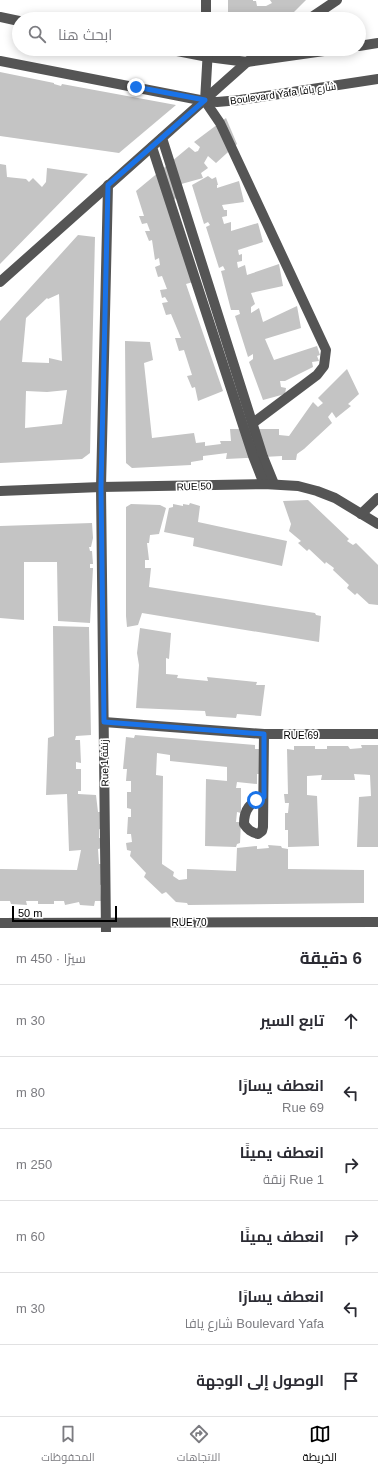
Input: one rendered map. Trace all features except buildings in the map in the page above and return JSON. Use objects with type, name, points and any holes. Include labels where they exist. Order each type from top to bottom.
[{"type":"street","points":[[206,0],[206,12]]},
{"type":"street","points":[[319,12],[337,0]]},
{"type":"street","points":[[0,17],[12,20]]},
{"type":"street","points":[[366,45],[378,43]]},
{"type":"street","points":[[208,56],[205,100],[220,123],[326,350],[324,366],[317,375],[253,423]]},
{"type":"street","points":[[221,56],[247,62],[289,56]]},
{"type":"street","points":[[0,282],[247,62],[256,56]]},
{"type":"street","name":"Boulevard Yafa شارع يافا","points":[[0,60],[217,102],[240,100],[378,79]]},
{"type":"street","points":[[162,138],[263,456],[274,484]]},
{"type":"street","points":[[152,147],[248,441],[264,484]]},
{"type":"street","name":"Rue 1 زنقة","points":[[106,927],[101,487],[108,185]]},
{"type":"street","name":"RUE 50","points":[[0,491],[101,487],[264,484],[298,486],[335,498],[378,524]]},
{"type":"street","points":[[361,514],[378,498]]},
{"type":"street","name":"RUE 69","points":[[104,722],[264,734],[378,734]]},
{"type":"street","points":[[264,734],[264,797]]},
{"type":"street","name":"RUE 70","points":[[0,923],[106,927],[196,927],[378,922]]},
{"type":"route","points":[[136,87],[205,100],[108,185],[101,487],[104,722],[264,734],[264,797],[256,800]]}]
